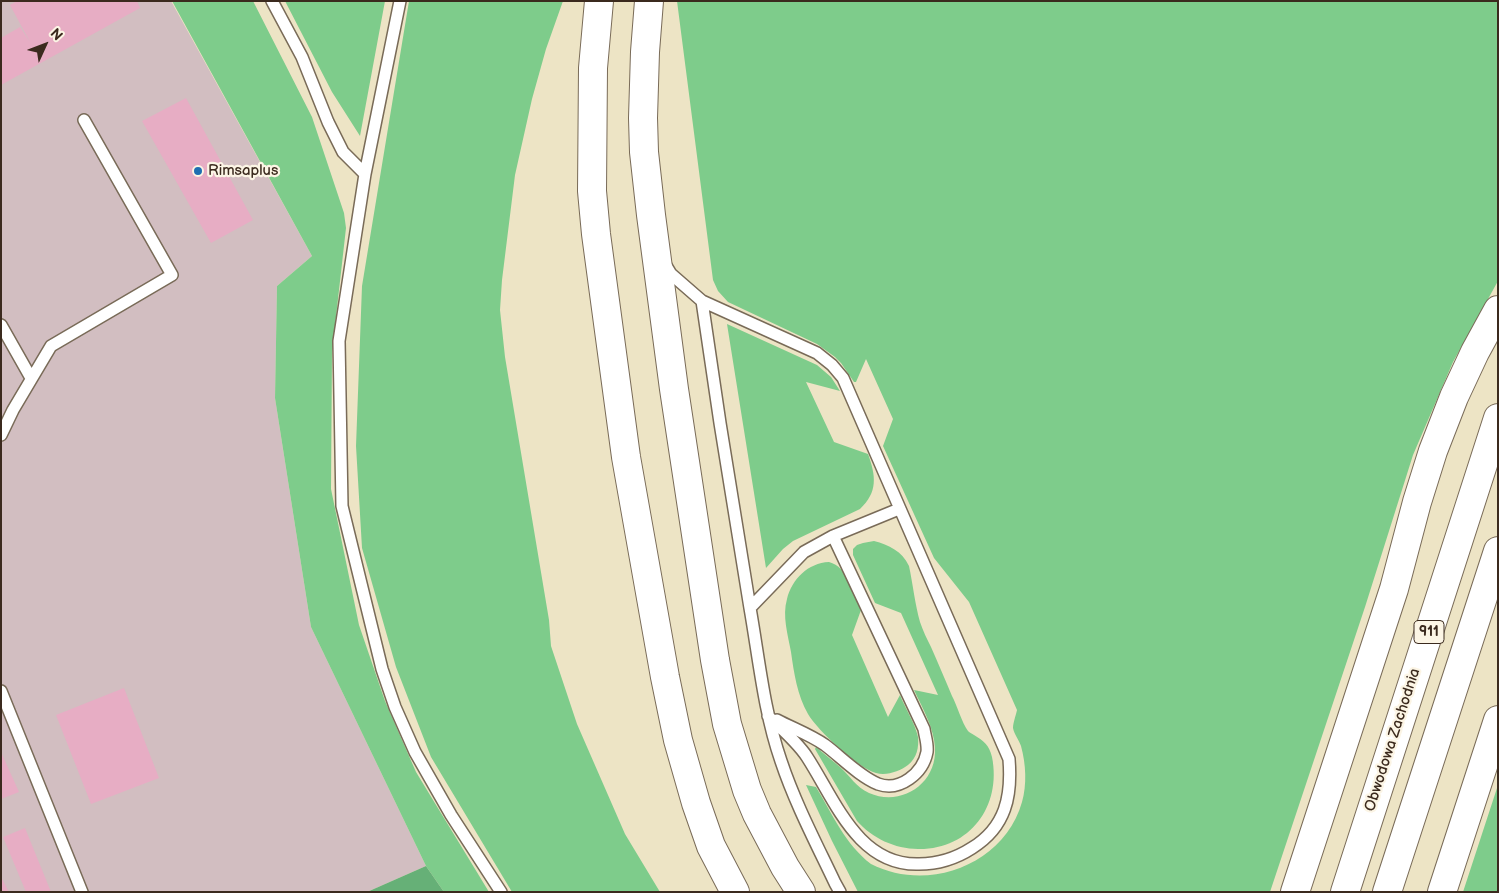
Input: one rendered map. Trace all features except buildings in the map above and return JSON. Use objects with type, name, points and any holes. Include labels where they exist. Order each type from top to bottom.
[{"type":"main road","points":[[599,1],[593,68],[592,191],[626,457],[664,677],[678,740],[696,803],[711,846],[735,892]]},
{"type":"main road","points":[[649,1],[645,52],[644,152],[674,389],[714,650],[727,724],[747,790],[756,814],[801,892]]},
{"type":"main road","points":[[1295,892],[1394,589],[1417,502],[1433,451],[1454,397],[1475,352],[1498,310]]},
{"type":"main road","name":"Obwodowa Zachodnia","points":[[1345,892],[1498,418]]},
{"type":"main road","points":[[1388,892],[1498,551]]},
{"type":"main road","points":[[1442,892],[1498,720]]},
{"type":"lane","points":[[272,1],[302,57],[328,122],[344,152],[365,174]]},
{"type":"lane","points":[[400,1],[365,174],[339,341],[342,506],[382,669],[395,707],[424,768],[451,815],[501,892]]},
{"type":"lane","points":[[1,435],[12,410],[51,346],[172,275],[84,120]]},
{"type":"lane","points":[[655,250],[671,274],[702,301],[817,353],[832,365],[843,378],[1009,759],[1010,779],[1006,808],[997,824],[987,836],[962,854],[942,862],[908,865],[892,860],[879,854],[858,836],[848,824],[806,755],[768,716]]},
{"type":"lane","points":[[702,301],[768,716],[780,760],[792,791],[840,892]]},
{"type":"lane","points":[[1,325],[31,378]]},
{"type":"lane","points":[[750,608],[804,552],[833,536],[900,509]]},
{"type":"lane","points":[[768,716],[823,743],[862,774],[880,784],[894,785],[906,781],[915,776],[924,762],[927,747],[924,729],[833,536]]},
{"type":"lane","points":[[1,691],[82,892]]},
{"type":"shaded area","points":[[1,1],[171,1],[312,256],[277,286],[275,398],[311,627],[426,866],[367,892],[1,892]]},
{"type":"green space","points":[[172,1],[253,1],[312,117],[344,213],[346,228],[332,352],[331,489],[359,625],[385,701],[416,772],[489,892],[444,892],[426,866],[311,627],[275,398],[277,286],[312,256]]},
{"type":"green space","points":[[285,1],[385,1],[360,136],[332,92]]},
{"type":"green space","points":[[409,1],[563,1],[546,49],[532,99],[515,175],[500,310],[505,357],[549,620],[551,646],[577,724],[625,834],[660,892],[512,892],[431,757],[396,667],[362,548],[356,446],[362,286]]},
{"type":"green space","points":[[677,1],[1498,1],[1498,281],[1453,362],[1413,455],[1365,607],[1270,892],[858,892],[806,785],[816,787],[847,838],[871,864],[893,872],[916,875],[939,874],[961,868],[981,857],[999,842],[1013,824],[1022,802],[1025,782],[1024,760],[1021,746],[1013,728],[1017,710],[969,602],[934,558],[883,446],[893,419],[866,359],[856,382],[854,382],[841,363],[817,344],[728,302],[718,291],[713,280]]},
{"type":"green space","points":[[727,324],[817,365],[831,377],[840,391],[806,382],[834,442],[868,454],[873,469],[873,490],[866,503],[860,509],[793,541],[766,568]]},
{"type":"green space","points":[[874,541],[894,549],[903,556],[909,566],[918,615],[924,632],[966,728],[986,744],[992,757],[994,775],[992,793],[978,822],[966,834],[952,842],[936,847],[918,849],[901,847],[870,833],[857,821],[815,749],[816,747],[837,764],[860,788],[881,797],[893,797],[915,789],[930,772],[934,761],[933,733],[914,690],[938,695],[901,613],[875,603],[853,555],[853,549],[857,545]]},
{"type":"green space","points":[[829,562],[836,565],[846,575],[856,596],[861,610],[852,635],[888,717],[900,695],[917,732],[918,745],[914,759],[897,771],[885,774],[876,773],[849,757],[813,721],[804,707],[799,692],[786,626],[785,612],[787,599],[793,585],[802,573],[814,565]]},
{"type":"green space","points":[[1498,785],[1498,892],[1463,892]]},
{"type":"green space","points":[[426,866],[444,892],[367,892]]},
{"type":"place","name":"Rimsaplus","points":[[198,171]]}]
